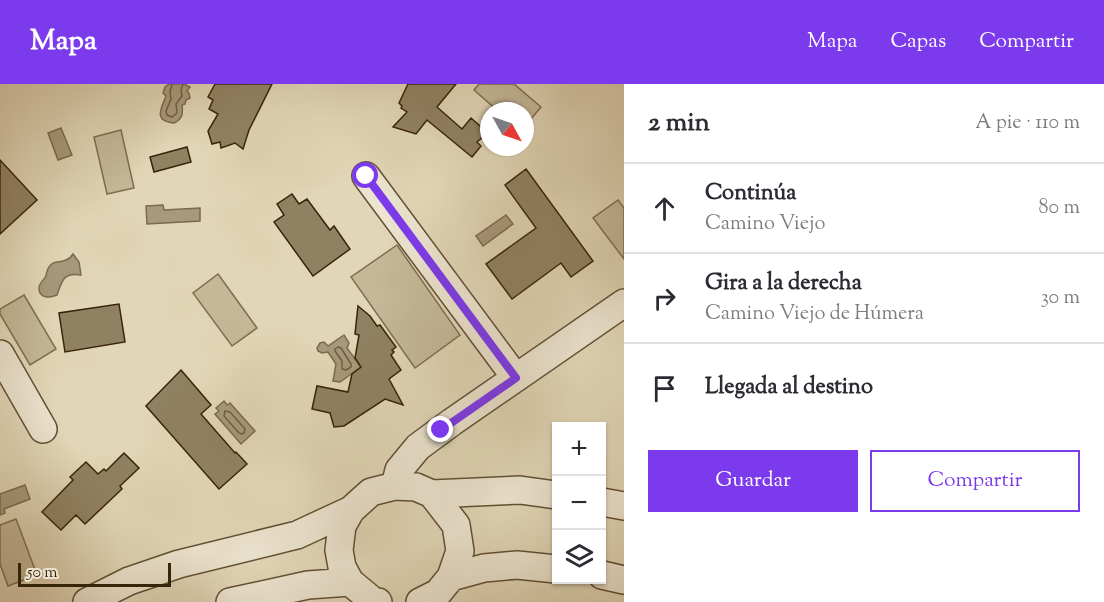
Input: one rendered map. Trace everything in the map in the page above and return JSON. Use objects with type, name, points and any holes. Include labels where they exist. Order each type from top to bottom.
[{"type":"street","points":[[366,176],[516,378]]},
{"type":"street","points":[[395,486],[399,470],[418,447],[624,303]]},
{"type":"street","points":[[0,354],[42,429]]},
{"type":"street","points":[[87,602],[129,581],[179,564],[297,535],[351,510],[372,492],[395,486],[416,487],[432,494],[520,490],[552,494]]},
{"type":"street","points":[[420,602],[438,593],[452,577],[460,551],[456,525],[432,494]]},
{"type":"street","points":[[606,503],[624,506]]},
{"type":"street","points":[[351,510],[342,526],[339,550],[342,567],[350,582],[373,601],[378,602]]},
{"type":"street","points":[[452,577],[484,568],[517,565],[552,569]]},
{"type":"street","points":[[606,576],[624,580]]},
{"type":"street","points":[[230,602],[308,585],[350,582]]},
{"type":"shaded area","points":[[479,84],[514,84],[541,107],[534,115],[534,102],[488,102],[474,90]]},
{"type":"shaded area","points":[[121,130],[134,188],[107,194],[94,137]]},
{"type":"shaded area","points":[[618,200],[624,208],[624,259],[593,218]]},
{"type":"shaded area","points":[[397,245],[460,335],[415,368],[351,277]]},
{"type":"shaded area","points":[[218,274],[257,328],[232,346],[193,293]]},
{"type":"shaded area","points":[[24,295],[56,349],[30,365],[0,314],[0,309]]},
{"type":"shaded area","points":[[16,519],[37,575],[8,586],[0,564],[0,525]]},
{"type":"water","points":[[169,84],[184,84],[190,87],[187,91],[190,98],[182,105],[182,116],[174,123],[163,120],[160,114],[166,96],[163,93]]},
{"type":"water","points":[[61,128],[72,155],[58,160],[48,133]]},
{"type":"water","points":[[163,205],[164,210],[200,208],[200,221],[147,224],[146,206]]},
{"type":"water","points":[[506,215],[513,224],[483,246],[476,236]]},
{"type":"water","points":[[73,254],[79,262],[81,275],[67,276],[57,295],[43,296],[39,292],[39,286],[49,267],[55,262],[68,259]]},
{"type":"water","points":[[344,335],[349,343],[347,348],[361,367],[340,382],[333,381],[336,364],[328,352],[322,353],[317,348],[320,343],[324,342],[328,346]]},
{"type":"water","points":[[224,401],[227,405],[230,403],[255,431],[241,444],[215,414],[219,411],[216,408]]},
{"type":"water","points":[[25,485],[30,499],[4,509],[5,513],[0,515],[0,494]]},
{"type":"building","points":[[215,84],[272,84],[249,130],[243,149],[235,143],[221,148],[220,142],[212,144],[208,131],[218,114],[209,109],[213,100],[208,97]]},
{"type":"building","points":[[408,84],[456,84],[437,107],[462,129],[471,118],[480,126],[480,140],[477,142],[480,147],[472,157],[427,120],[416,134],[393,127],[407,112],[401,108],[399,103]]},
{"type":"building","points":[[187,147],[191,162],[154,172],[150,157]]},
{"type":"building","points":[[0,160],[37,200],[0,234]]},
{"type":"building","points":[[526,169],[593,261],[571,277],[561,263],[512,299],[486,264],[536,228],[505,185]]},
{"type":"building","points":[[292,194],[299,204],[307,199],[330,230],[334,226],[350,249],[313,276],[274,222],[284,215],[277,204]]},
{"type":"building","points":[[119,304],[125,342],[65,352],[59,313]]},
{"type":"building","points":[[358,306],[370,316],[377,326],[380,325],[396,347],[392,350],[394,352],[391,355],[401,370],[389,379],[403,405],[385,399],[344,426],[334,427],[330,413],[312,409],[317,386],[348,392],[352,374],[361,367],[355,358],[359,335],[355,334]]},
{"type":"building","points":[[181,370],[211,405],[201,414],[247,464],[219,489],[146,406]]},
{"type":"building","points":[[124,453],[139,468],[120,486],[122,489],[85,524],[76,515],[61,530],[42,512],[73,480],[70,477],[86,462],[98,474],[104,469],[106,471]]},
{"type":"route","points":[[366,176],[516,378],[441,430]]}]
